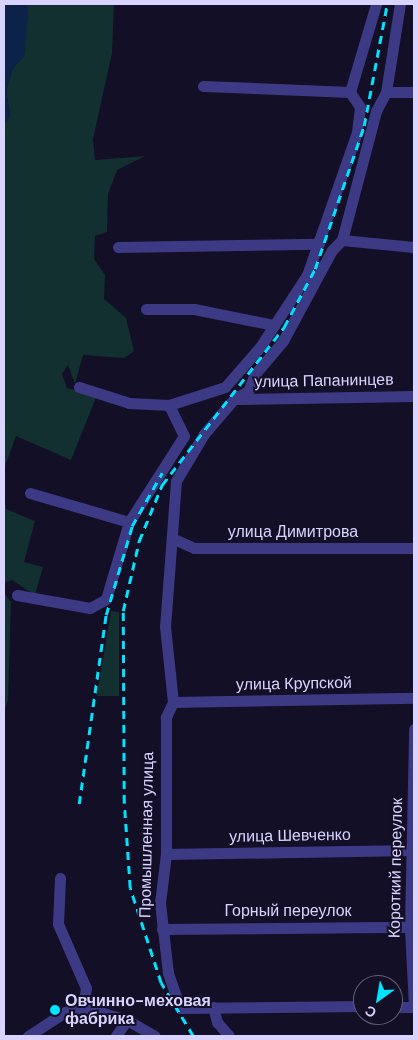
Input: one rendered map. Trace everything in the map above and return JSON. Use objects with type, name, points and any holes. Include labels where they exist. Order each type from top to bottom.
[{"type":"street","points":[[350,92],[376,4]]},
{"type":"street","points":[[400,4],[386,92],[376,111],[342,240],[414,247]]},
{"type":"street","points":[[203,86],[350,92]]},
{"type":"street","points":[[79,387],[130,403],[169,405],[225,387],[295,298],[319,244],[357,132],[360,107],[350,92]]},
{"type":"street","points":[[386,92],[414,92]]},
{"type":"street","name":"Промышленная улица","points":[[213,1007],[180,1008],[168,973],[162,929],[160,902],[166,854],[163,769],[166,717],[173,702],[165,626],[174,539],[172,505],[180,468],[234,399],[248,391],[255,374],[283,341],[332,250],[342,240]]},
{"type":"street","points":[[118,247],[319,244]]},
{"type":"street","points":[[146,309],[194,310],[274,325]]},
{"type":"street","name":"улица Папанинцев","points":[[234,399],[414,396]]},
{"type":"street","points":[[18,595],[90,608],[106,599],[129,522],[184,436],[169,405]]},
{"type":"street","points":[[30,493],[129,522]]},
{"type":"street","name":"улица Димитрова","points":[[174,539],[194,548],[414,548]]},
{"type":"street","name":"улица Крупской","points":[[173,702],[414,698]]},
{"type":"street","name":"Короткий переулок","points":[[414,729],[412,927],[414,1007]]},
{"type":"street","name":"улица Шевченко","points":[[166,854],[413,850]]},
{"type":"street","points":[[60,878],[58,924],[86,988],[83,1007]]},
{"type":"street","name":"Горный переулок","points":[[162,929],[412,927]]},
{"type":"street","points":[[229,1036],[217,1022],[213,1007],[353,1006]]},
{"type":"street","points":[[28,1036],[65,1012],[83,1007],[127,1020],[155,1036]]},
{"type":"street","points":[[116,1036],[127,1020]]},
{"type":"green space","points":[[27,4],[114,4],[112,53],[93,139],[95,160],[145,156],[117,170],[108,194],[107,232],[95,236],[94,259],[105,275],[104,299],[126,318],[134,351],[124,358],[83,355],[75,384],[68,365],[62,374],[67,388],[97,395],[71,460],[16,436],[4,469],[4,123],[10,115],[6,90],[13,68],[24,56]]},
{"type":"green space","points":[[4,496],[6,509],[35,521],[24,562],[43,567],[35,595],[12,580],[4,583]]},
{"type":"green space","points":[[4,593],[11,602],[8,700],[4,713]]},
{"type":"green space","points":[[111,611],[119,612],[119,696],[97,696]]},
{"type":"water","points":[[4,4],[27,4],[28,15],[24,56],[13,68],[6,90],[10,116],[4,123]]},
{"type":"railway","points":[[193,1036],[161,983],[130,888],[124,803],[123,611],[139,541],[162,485],[284,327],[315,269],[364,126],[387,4]]},
{"type":"railway","points":[[79,804],[106,615],[132,526],[162,473]]},
{"type":"place","name":"Овчинно-меховая фабрика","points":[[55,1010]]}]
